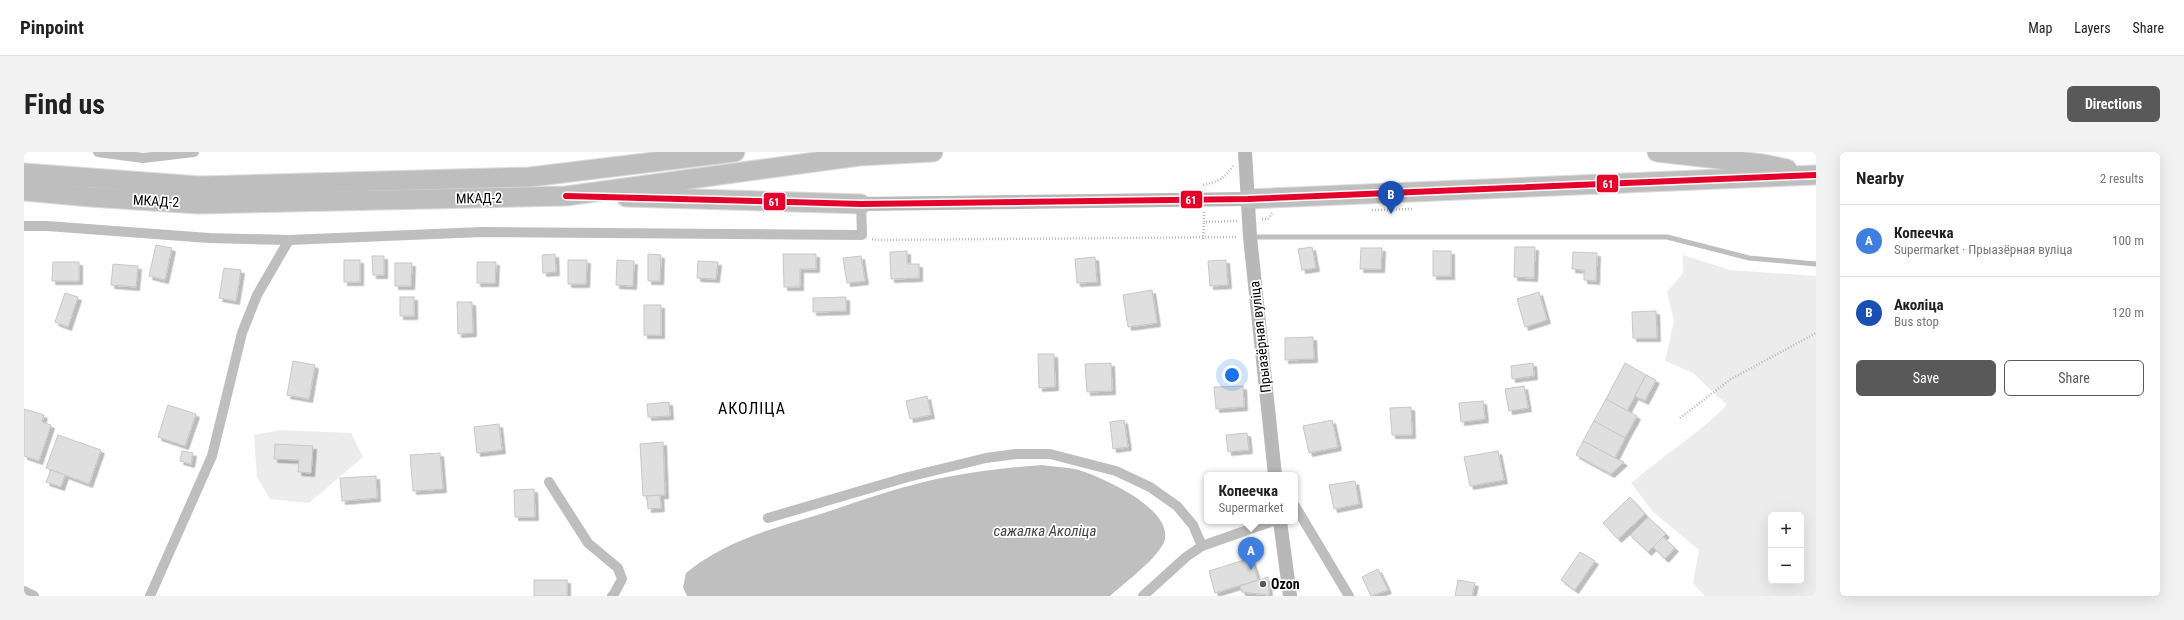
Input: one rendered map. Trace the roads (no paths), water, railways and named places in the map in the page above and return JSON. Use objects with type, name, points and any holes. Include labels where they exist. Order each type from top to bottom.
[{"type":"highway","points":[[24,173],[199,186],[530,177],[735,152]]},
{"type":"highway","name":"МКАД-2","points":[[24,191],[198,204],[566,196],[859,156],[933,152]]},
{"type":"highway","points":[[1657,152],[1763,164],[1816,175]]},
{"type":"highway","points":[[1248,199],[1816,175]]},
{"type":"highway","points":[[566,196],[861,204]]},
{"type":"street","points":[[98,152],[144,158],[194,152]]},
{"type":"street","name":"Прыазёрная вуліца","points":[[1245,152],[1248,199],[1245,237],[1276,472]]},
{"type":"street","points":[[24,226],[47,226],[209,238],[290,240],[482,232],[862,235],[861,204],[1248,199]]},
{"type":"street","points":[[150,596],[212,456],[242,332],[257,295],[290,240]]},
{"type":"street","points":[[768,518],[908,476],[986,458],[1016,454],[1050,454],[1116,471],[1150,487],[1177,506],[1193,525],[1202,546]]},
{"type":"street","points":[[549,482],[588,543],[618,568],[622,579],[614,596]]},
{"type":"street","points":[[1298,511],[1349,596]]},
{"type":"street","points":[[1143,596],[1186,557],[1202,546],[1264,524]]},
{"type":"street","points":[[1280,524],[1290,596]]},
{"type":"street","points":[[24,591],[34,596]]},
{"type":"lane","points":[[1245,237],[1667,237],[1749,258],[1816,264]]},
{"type":"water","name":"сажалка Аколіца","points":[[1043,465],[1079,470],[1118,487],[1146,505],[1157,516],[1164,527],[1165,539],[1157,553],[1110,596],[687,596],[683,587],[686,573],[701,562],[733,544],[768,530],[883,493],[920,483],[981,471]]},
{"type":"place","name":"Аколіца","points":[[1391,214]]},
{"type":"place","name":"Копеечка","points":[[1251,570]]},
{"type":"place","name":"Ozon","points":[[1263,584]]},
{"type":"district","name":"АКОЛІЦА","points":[[752,408]]}]
